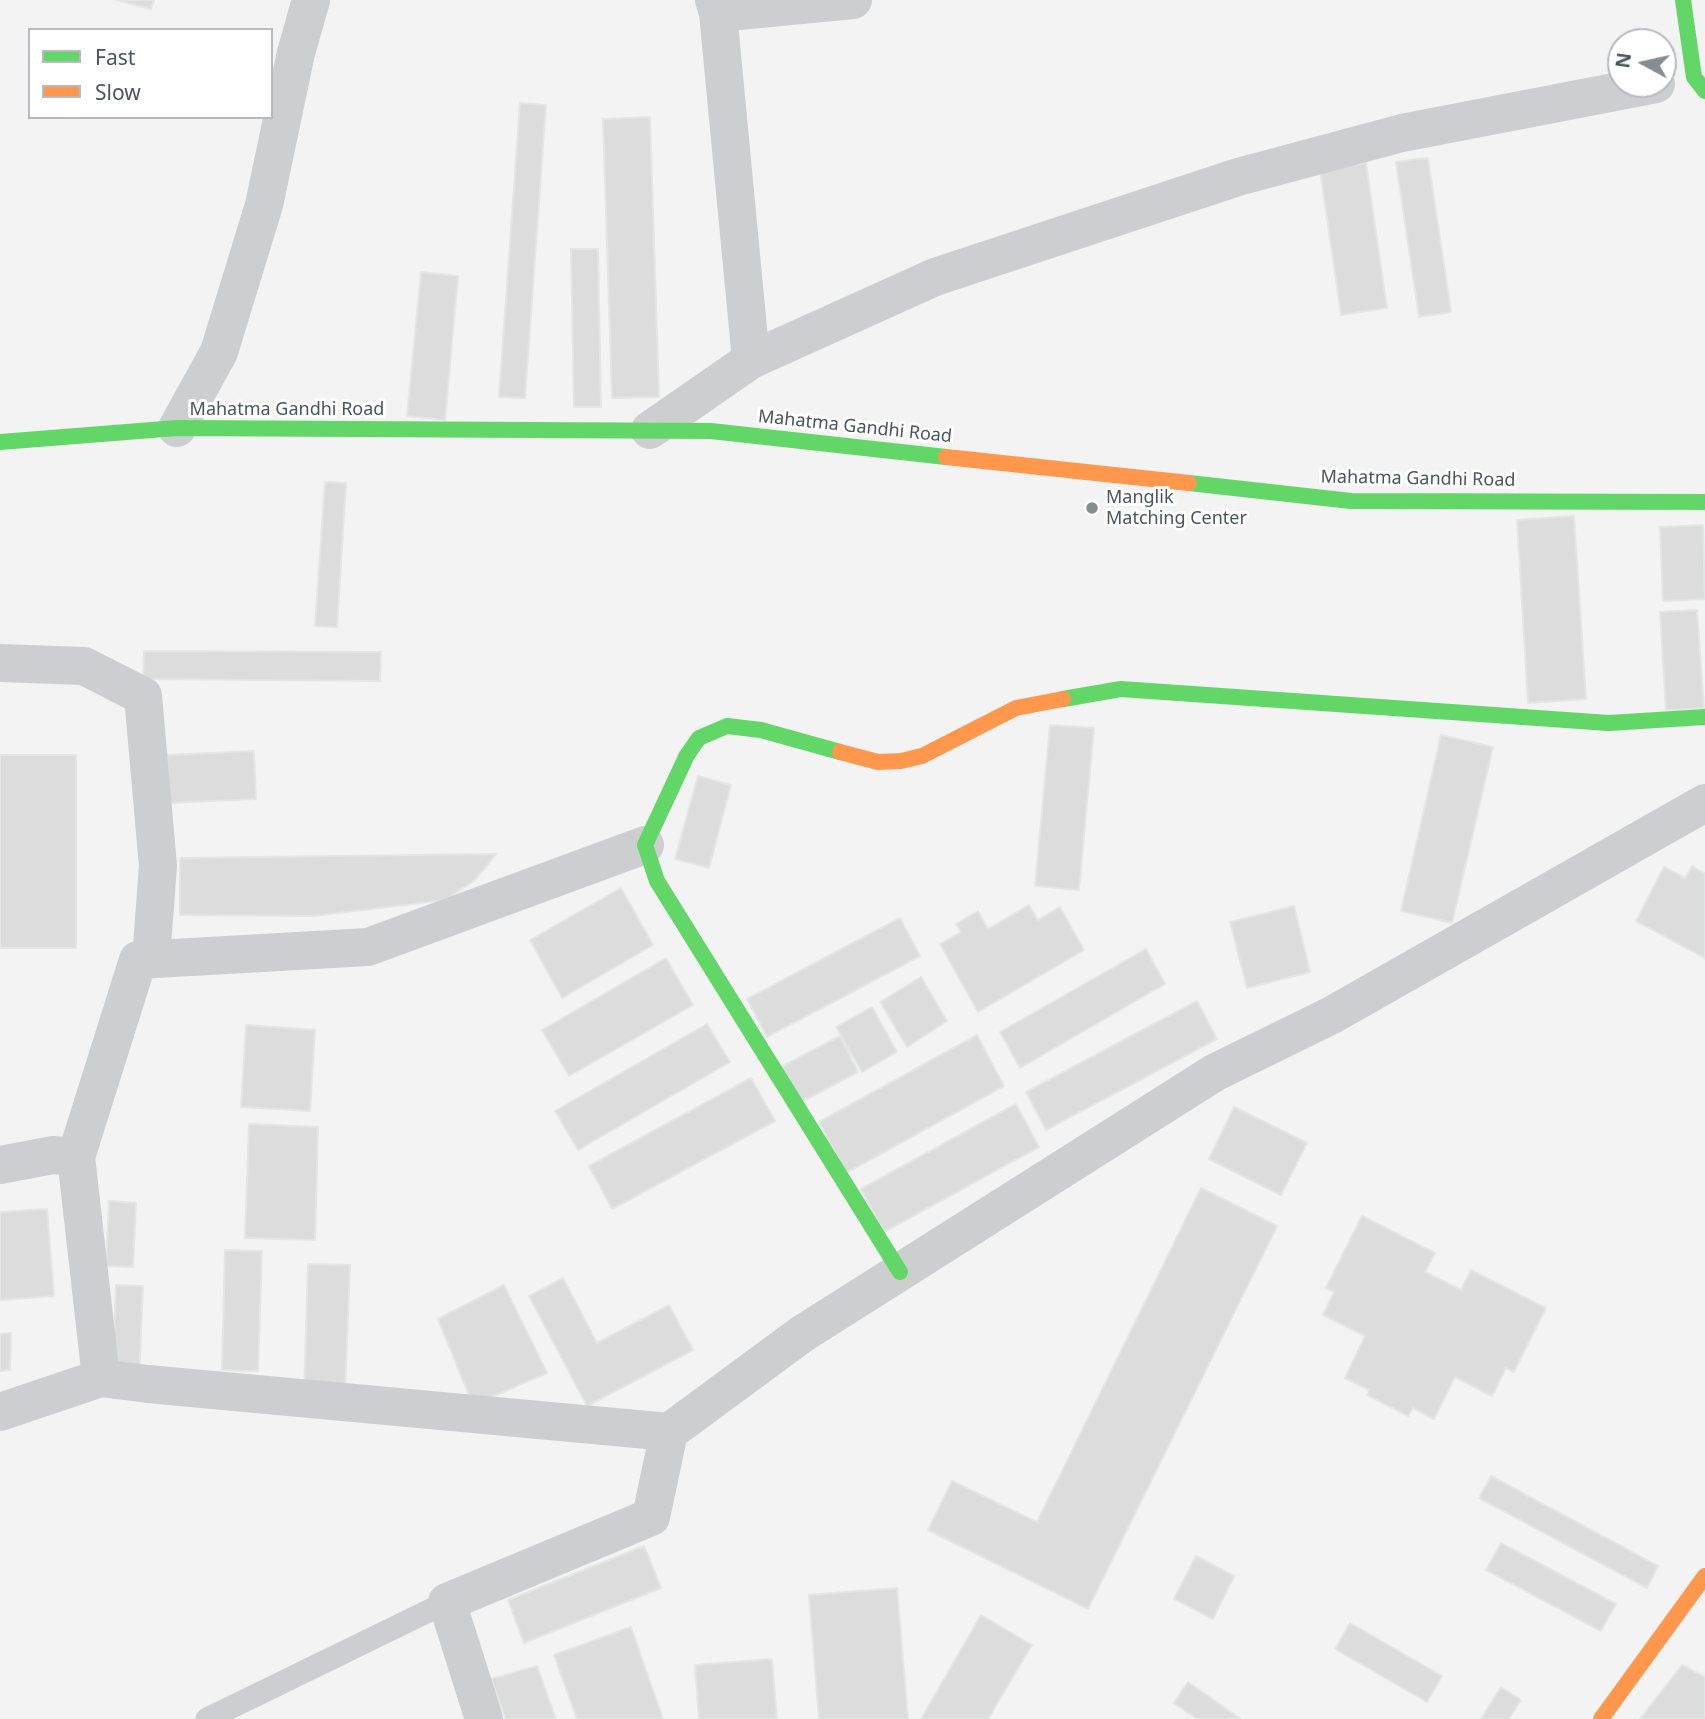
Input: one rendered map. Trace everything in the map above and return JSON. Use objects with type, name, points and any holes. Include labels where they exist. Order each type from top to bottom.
[{"type":"street","points":[[177,428],[219,352],[264,205],[296,52],[311,0]]},
{"type":"street","points":[[751,360],[716,7],[853,0]]},
{"type":"street","points":[[1684,0],[1687,84]]},
{"type":"street","points":[[650,430],[751,360],[935,277],[1238,177],[1402,133],[1607,93]]},
{"type":"street","name":"Mahatma Gandhi Road","points":[[0,442],[177,428],[711,430],[1351,500],[1705,502]]},
{"type":"street","points":[[0,663],[84,667],[143,696],[158,866],[150,959]]},
{"type":"street","points":[[900,1272],[657,881],[645,845],[687,755],[699,738],[727,726],[761,730],[878,762],[901,761],[922,756],[1016,708],[1121,689],[1609,723],[1705,717]]},
{"type":"street","points":[[484,1719],[447,1602],[651,1517],[669,1433],[802,1334],[1214,1073],[1332,1015],[1705,803]]},
{"type":"street","points":[[101,1378],[76,1157],[138,960],[368,947],[645,845]]},
{"type":"street","points":[[0,1165],[53,1156],[76,1157]]},
{"type":"street","points":[[0,1412],[101,1378],[669,1433]]},
{"type":"street","points":[[1601,1719],[1704,1579]]},
{"type":"lane","points":[[206,1719],[447,1602]]},
{"type":"building","points":[[116,0],[154,0],[151,9]]},
{"type":"building","points":[[520,103],[546,105],[525,398],[499,397]]},
{"type":"building","points":[[650,117],[659,397],[612,398],[603,119]]},
{"type":"building","points":[[1428,158],[1451,312],[1419,317],[1396,162]]},
{"type":"building","points":[[1366,163],[1387,308],[1341,315],[1320,170]]},
{"type":"building","points":[[571,249],[598,249],[601,407],[574,407]]},
{"type":"building","points":[[421,272],[458,276],[445,420],[407,416]]},
{"type":"building","points":[[325,482],[346,483],[337,627],[315,626]]},
{"type":"building","points":[[1574,516],[1586,699],[1528,703],[1517,520]]},
{"type":"building","points":[[1703,525],[1705,599],[1663,601],[1660,527]]},
{"type":"building","points":[[1697,610],[1704,708],[1666,710],[1660,612]]},
{"type":"building","points":[[144,651],[381,652],[380,681],[143,679]]},
{"type":"building","points":[[1050,725],[1094,728],[1079,890],[1035,886]]},
{"type":"building","points":[[1441,735],[1493,747],[1452,923],[1401,911]]},
{"type":"building","points":[[254,751],[256,799],[169,803],[167,755]]},
{"type":"building","points":[[0,755],[76,755],[76,948],[0,948]]},
{"type":"building","points":[[698,776],[731,785],[709,868],[675,859]]},
{"type":"building","points":[[496,854],[475,880],[445,900],[314,916],[180,915],[180,858]]},
{"type":"building","points":[[1692,866],[1705,874],[1705,958],[1636,921],[1664,867],[1685,878]]},
{"type":"building","points":[[621,888],[653,945],[562,998],[530,940]]},
{"type":"building","points":[[1029,905],[1038,920],[1060,907],[1084,950],[978,1012],[940,944],[961,932],[956,924],[978,911],[988,929]]},
{"type":"building","points":[[1294,906],[1310,972],[1247,988],[1230,922]]},
{"type":"building","points":[[900,918],[920,956],[767,1037],[747,999]]},
{"type":"building","points":[[1146,949],[1165,984],[1020,1068],[1000,1032]]},
{"type":"building","points":[[666,958],[693,1005],[569,1076],[542,1030]]},
{"type":"building","points":[[921,977],[947,1021],[907,1047],[880,1002]]},
{"type":"building","points":[[1197,1001],[1217,1039],[1046,1130],[1026,1092]]},
{"type":"building","points":[[872,1007],[897,1052],[862,1072],[836,1027]]},
{"type":"building","points":[[707,1024],[730,1062],[578,1150],[555,1111]]},
{"type":"building","points":[[246,1025],[315,1030],[310,1111],[241,1107]]},
{"type":"building","points":[[977,1035],[1004,1086],[846,1173],[819,1122]]},
{"type":"building","points":[[840,1036],[858,1072],[799,1103],[781,1067]]},
{"type":"building","points":[[751,1078],[775,1121],[612,1209],[589,1166]]},
{"type":"building","points":[[1016,1104],[1039,1147],[884,1232],[861,1189]]},
{"type":"building","points":[[1234,1107],[1307,1143],[1281,1195],[1209,1159]]},
{"type":"building","points":[[249,1124],[318,1127],[315,1240],[245,1238]]},
{"type":"building","points":[[1201,1188],[1277,1226],[1088,1609],[928,1530],[952,1481],[1037,1522]]},
{"type":"building","points":[[109,1201],[136,1203],[133,1267],[106,1266]]},
{"type":"building","points":[[47,1209],[54,1296],[0,1300],[0,1212]]},
{"type":"building","points":[[1362,1216],[1435,1253],[1425,1272],[1461,1290],[1471,1270],[1546,1308],[1514,1372],[1506,1368],[1492,1396],[1455,1377],[1434,1419],[1413,1408],[1408,1416],[1367,1395],[1369,1390],[1345,1378],[1365,1336],[1323,1315],[1334,1292],[1326,1288]]},
{"type":"building","points":[[225,1250],[262,1251],[258,1371],[222,1370]]},
{"type":"building","points":[[308,1264],[350,1265],[345,1393],[304,1392]]},
{"type":"building","points":[[563,1278],[597,1343],[669,1305],[693,1350],[587,1406],[529,1296]]},
{"type":"building","points":[[116,1285],[143,1286],[139,1382],[112,1381]]},
{"type":"building","points":[[504,1285],[547,1373],[473,1405],[438,1319]]},
{"type":"building","points":[[11,1333],[10,1370],[0,1371],[0,1334]]},
{"type":"building","points":[[1491,1476],[1658,1566],[1647,1588],[1479,1498]]},
{"type":"building","points":[[1501,1543],[1616,1604],[1601,1631],[1486,1570]]},
{"type":"building","points":[[644,1546],[661,1588],[524,1643],[508,1600]]},
{"type":"building","points":[[1196,1556],[1234,1576],[1213,1619],[1174,1599]]},
{"type":"building","points":[[897,1588],[908,1719],[819,1719],[809,1595]]},
{"type":"building","points":[[981,1615],[1032,1645],[988,1719],[921,1719]]},
{"type":"building","points":[[1350,1623],[1442,1676],[1427,1702],[1335,1649]]},
{"type":"building","points":[[631,1627],[663,1719],[577,1719],[554,1655]]},
{"type":"building","points":[[772,1659],[777,1719],[699,1719],[695,1665]]},
{"type":"building","points":[[1682,1665],[1705,1677],[1705,1719],[1640,1719]]},
{"type":"building","points":[[537,1666],[556,1719],[506,1719],[491,1679]]},
{"type":"building","points":[[1188,1682],[1241,1719],[1197,1719],[1174,1703]]},
{"type":"building","points":[[1501,1687],[1521,1700],[1509,1719],[1481,1719]]},
{"type":"traffic: fast","points":[[1683,0],[1694,77],[1705,91]]},
{"type":"traffic: fast","points":[[0,442],[177,428],[711,431],[946,457]]},
{"type":"traffic: fast","points":[[1189,483],[1351,501],[1705,502]]},
{"type":"traffic: fast","points":[[1063,699],[1121,689],[1609,723],[1705,717]]},
{"type":"traffic: fast","points":[[840,752],[761,730],[727,726],[699,738],[687,755],[645,845],[657,881],[900,1272]]},
{"type":"traffic: slow","points":[[946,457],[1189,483]]},
{"type":"traffic: slow","points":[[840,752],[878,762],[901,761],[922,756],[1016,708],[1063,699]]},
{"type":"traffic: slow","points":[[1601,1719],[1705,1576]]},
{"type":"place","name":"Manglik Matching Center","points":[[1092,508]]}]
